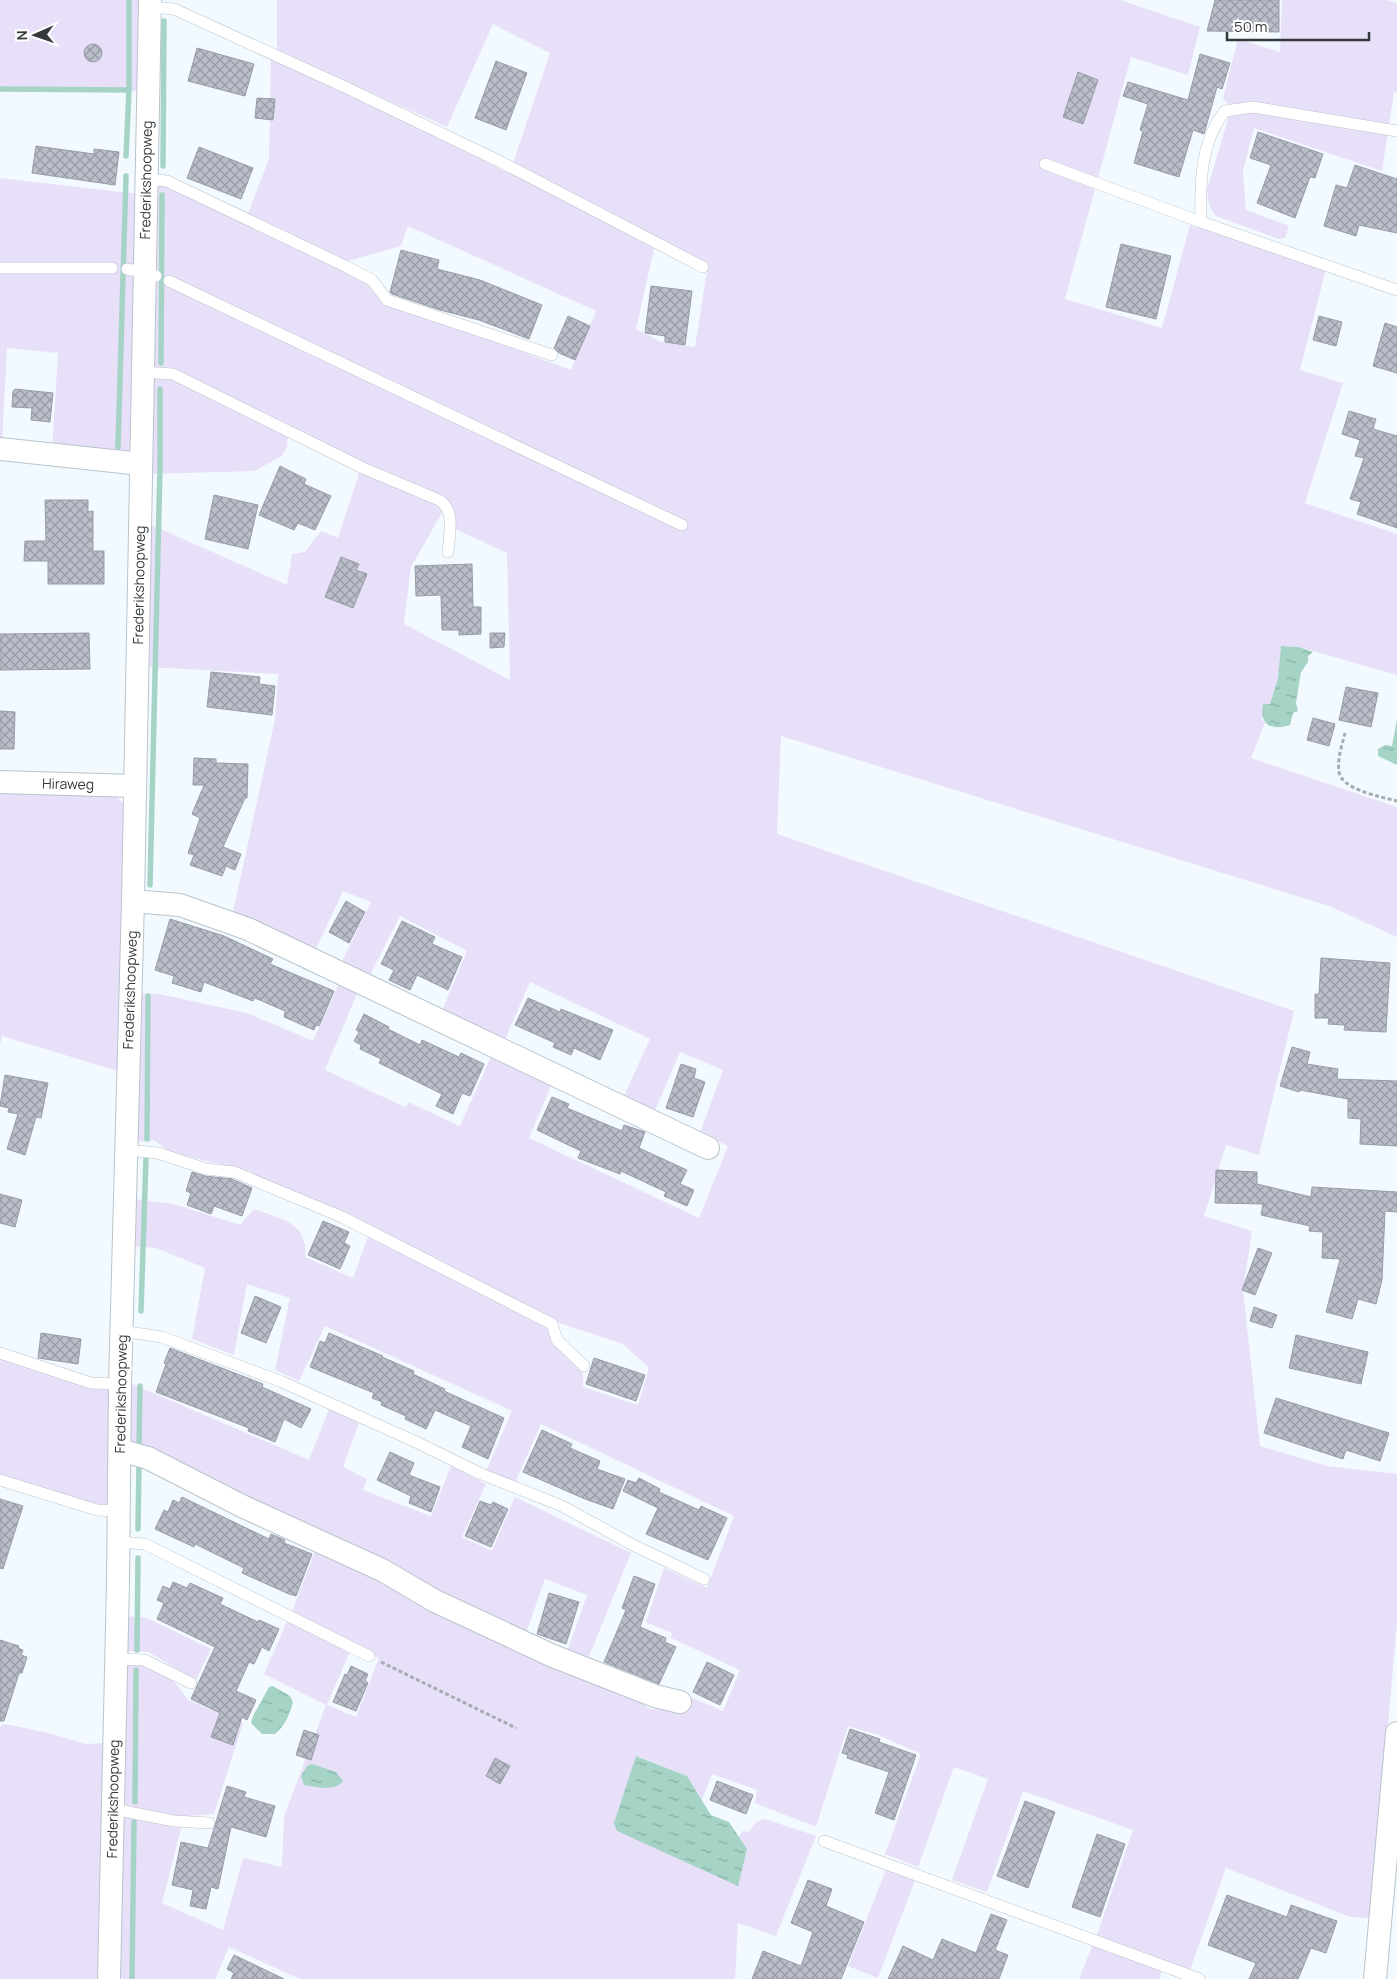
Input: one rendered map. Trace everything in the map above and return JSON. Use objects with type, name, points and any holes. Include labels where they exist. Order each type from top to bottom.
[{"type":"street","name":"Frederikshoopweg","points":[[109,1979],[119,1542],[121,1331],[133,901],[143,372],[143,272],[150,4]]},
{"type":"street","points":[[0,449],[141,464]]},
{"type":"street","name":"Hiraweg","points":[[0,782],[135,786]]},
{"type":"street","points":[[133,901],[180,904],[248,929],[708,1148]]},
{"type":"street","points":[[120,1450],[148,1458],[244,1506],[382,1570],[435,1601],[553,1656],[655,1696],[680,1702]]},
{"type":"street","points":[[1375,1979],[1397,1733]]},
{"type":"lane","points":[[150,4],[174,9],[347,88],[501,162],[703,267]]},
{"type":"lane","points":[[1201,222],[1201,170],[1212,133],[1225,111],[1253,107],[1397,131]]},
{"type":"lane","points":[[1045,164],[1201,222],[1397,290]]},
{"type":"lane","points":[[146,179],[167,181],[345,266],[372,280],[387,300],[552,355]]},
{"type":"lane","points":[[0,268],[112,268]]},
{"type":"lane","points":[[169,281],[682,525]]},
{"type":"lane","points":[[143,372],[173,374],[363,468],[439,500],[444,503],[449,513],[448,552]]},
{"type":"lane","points":[[126,1150],[158,1153],[206,1169],[234,1172],[342,1217],[552,1324],[557,1340],[584,1366]]},
{"type":"lane","points":[[121,1331],[162,1337],[280,1381],[414,1441],[479,1473],[562,1506],[633,1545],[704,1579]]},
{"type":"lane","points":[[0,1353],[91,1383],[120,1384]]},
{"type":"lane","points":[[0,1480],[97,1510],[119,1511]]},
{"type":"lane","points":[[119,1542],[145,1544],[369,1656]]},
{"type":"lane","points":[[116,1659],[144,1660],[191,1683]]},
{"type":"lane","points":[[113,1808],[174,1821],[209,1823]]},
{"type":"lane","points":[[824,1841],[1199,1979]]},
{"type":"path","points":[[1345,732],[1339,762],[1339,774],[1344,782],[1361,791],[1397,801]]},
{"type":"path","points":[[369,1656],[516,1728]]},
{"type":"shaded area","points":[[0,0],[142,0],[139,91],[0,89]]},
{"type":"shaded area","points":[[277,0],[1120,0],[1200,27],[1188,75],[1131,57],[1065,299],[1162,328],[1190,225],[1326,269],[1300,370],[1343,383],[1305,503],[1397,534],[1397,675],[1299,647],[1282,646],[1278,678],[1270,704],[1263,704],[1262,719],[1265,723],[1251,758],[1397,807],[1397,937],[1329,906],[781,736],[777,834],[1294,1011],[1259,1155],[1226,1145],[1204,1216],[1252,1231],[1243,1290],[1260,1446],[1327,1466],[1397,1474],[1397,1622],[1371,1918],[1350,1917],[1226,1868],[1190,1970],[1097,1935],[1133,1830],[1023,1791],[987,1892],[952,1880],[988,1779],[954,1767],[918,1867],[885,1854],[921,1754],[878,1735],[848,1726],[816,1827],[755,1803],[757,1790],[712,1774],[702,1800],[687,1776],[637,1756],[747,1849],[739,1837],[742,1831],[749,1832],[756,1822],[765,1819],[816,1836],[776,1936],[738,1923],[735,1979],[300,1979],[229,1947],[215,1979],[122,1979],[119,1975],[121,1813],[182,1825],[162,1903],[223,1930],[243,1858],[282,1867],[284,1816],[326,1705],[264,1674],[288,1619],[350,1651],[327,1705],[356,1717],[379,1658],[291,1614],[318,1544],[609,1682],[650,1709],[680,1710],[692,1698],[723,1711],[740,1670],[671,1638],[672,1633],[646,1622],[664,1568],[707,1588],[734,1516],[541,1424],[515,1483],[486,1471],[512,1411],[325,1326],[299,1381],[275,1370],[290,1298],[247,1284],[234,1355],[192,1339],[205,1268],[156,1248],[133,1246],[134,1199],[174,1204],[240,1225],[254,1209],[283,1219],[297,1229],[302,1236],[305,1245],[305,1257],[353,1278],[369,1234],[550,1326],[583,1370],[583,1387],[638,1405],[649,1368],[623,1344],[553,1321],[253,1177],[252,1172],[170,1152],[154,1140],[139,1142],[135,1137],[139,993],[159,994],[247,1013],[313,1041],[340,981],[359,989],[325,1070],[405,1107],[408,1102],[460,1126],[493,1052],[553,1081],[529,1138],[699,1218],[728,1146],[700,1133],[723,1070],[680,1052],[654,1113],[623,1098],[650,1039],[530,982],[503,1044],[441,1013],[467,951],[400,916],[370,975],[342,961],[371,902],[343,891],[314,953],[233,912],[275,719],[278,674],[147,667],[149,524],[287,585],[292,554],[305,552],[321,531],[338,538],[360,470],[438,504],[443,511],[411,567],[404,624],[510,680],[507,553],[455,529],[454,508],[445,499],[365,465],[172,368],[152,367],[154,188],[158,183],[166,184],[371,285],[387,302],[571,370],[596,311],[408,226],[401,246],[348,261],[247,216],[269,159],[271,56],[655,245],[636,329],[661,342],[695,347],[708,264],[513,163],[550,53],[493,24],[447,127],[277,50]]},
{"type":"shaded area","points":[[1282,0],[1387,0],[1397,3],[1397,93],[1394,92],[1382,171],[1254,128],[1243,171],[1246,210],[1289,226],[1285,238],[1279,239],[1216,216],[1209,204],[1207,190],[1230,112],[1229,105],[1223,98],[1238,39],[1280,52]]},
{"type":"shaded area","points":[[0,178],[138,194],[132,451],[125,455],[52,451],[58,353],[7,348],[2,445],[0,445]]},
{"type":"shaded area","points":[[151,376],[172,377],[288,435],[287,447],[282,456],[254,471],[149,474]]},
{"type":"shaded area","points":[[0,791],[117,796],[126,808],[121,1072],[2,1036],[0,1045]]},
{"type":"shaded area","points":[[0,1357],[107,1389],[111,1394],[110,1504],[90,1504],[0,1475]]},
{"type":"shaded area","points":[[128,1382],[309,1460],[329,1409],[359,1423],[343,1467],[367,1479],[363,1490],[431,1516],[451,1466],[486,1484],[462,1537],[492,1551],[515,1497],[631,1553],[585,1666],[565,1657],[587,1595],[545,1579],[524,1639],[129,1446]]},
{"type":"shaded area","points":[[126,1616],[147,1618],[211,1649],[196,1680],[148,1652],[125,1651]]},
{"type":"shaded area","points":[[124,1665],[142,1666],[172,1679],[188,1700],[243,1723],[214,1814],[177,1817],[122,1805]]},
{"type":"shaded area","points":[[6,1724],[86,1744],[105,1743],[99,1979],[0,1979],[0,1728],[1,1725]]},
{"type":"shaded area","points":[[887,1867],[916,1878],[878,1978],[848,1966]]},
{"type":"shaded area","points":[[1093,1944],[1162,1971],[1159,1979],[1079,1979]]},
{"type":"water","points":[[1281,646],[1299,647],[1313,652],[1308,656],[1308,662],[1301,672],[1296,703],[1298,711],[1293,713],[1290,725],[1272,727],[1265,721],[1262,711],[1263,704],[1270,704],[1278,678]]},
{"type":"water","points":[[1397,720],[1397,765],[1378,756],[1378,749],[1385,745],[1392,746]]},
{"type":"water","points":[[273,1686],[290,1696],[293,1702],[287,1720],[279,1731],[275,1734],[262,1734],[251,1723],[269,1687]]},
{"type":"water","points":[[636,1756],[687,1776],[711,1815],[729,1822],[747,1849],[738,1886],[617,1831],[614,1823]]},
{"type":"water","points":[[312,1764],[336,1772],[343,1781],[330,1788],[304,1785],[301,1776],[307,1766]]},
{"type":"building","points":[[1215,0],[1279,0],[1279,32],[1207,31]]},
{"type":"building","points":[[93,44],[99,47],[102,53],[99,59],[93,62],[87,59],[84,53],[87,47]]},
{"type":"building","points":[[197,48],[254,64],[245,96],[188,81]]},
{"type":"building","points":[[1200,54],[1230,63],[1222,89],[1217,87],[1204,134],[1193,130],[1179,177],[1134,163],[1143,131],[1140,130],[1148,104],[1123,96],[1128,82],[1188,100]]},
{"type":"building","points":[[496,61],[527,73],[506,130],[475,118]]},
{"type":"building","points":[[1078,72],[1098,80],[1083,124],[1063,117]]},
{"type":"building","points":[[257,98],[275,99],[273,120],[255,118]]},
{"type":"building","points":[[1258,132],[1323,154],[1315,178],[1310,177],[1295,218],[1257,203],[1271,165],[1250,158]]},
{"type":"building","points":[[36,146],[94,154],[94,149],[119,152],[115,185],[32,173]]},
{"type":"building","points":[[199,147],[253,168],[241,199],[187,178]]},
{"type":"building","points":[[1355,165],[1397,179],[1397,233],[1359,225],[1356,236],[1324,226],[1336,185],[1347,188]]},
{"type":"building","points":[[1121,244],[1171,256],[1156,319],[1106,307]]},
{"type":"building","points":[[401,250],[439,260],[437,269],[480,280],[542,305],[529,339],[479,320],[440,310],[392,294],[390,292]]},
{"type":"building","points":[[651,286],[692,291],[685,345],[665,342],[665,336],[645,333]]},
{"type":"building","points":[[568,316],[590,326],[575,360],[559,353],[554,348]]},
{"type":"building","points":[[1319,316],[1342,322],[1336,346],[1313,340]]},
{"type":"building","points":[[1385,323],[1397,327],[1397,373],[1373,366]]},
{"type":"building","points":[[15,389],[53,393],[50,422],[31,420],[32,408],[12,407],[13,391]]},
{"type":"building","points":[[1349,411],[1376,419],[1373,429],[1397,436],[1397,528],[1357,514],[1361,502],[1350,499],[1364,458],[1355,456],[1360,440],[1342,434]]},
{"type":"building","points":[[280,466],[306,479],[304,484],[331,496],[315,530],[298,523],[294,530],[259,515]]},
{"type":"building","points":[[214,495],[258,505],[248,549],[205,539]]},
{"type":"building","points":[[45,500],[88,500],[88,512],[93,511],[93,551],[104,551],[104,584],[48,584],[48,561],[24,561],[25,541],[46,541]]},
{"type":"building","points":[[341,557],[359,564],[356,570],[367,574],[353,608],[325,597]]},
{"type":"building","points":[[472,564],[473,607],[481,607],[481,634],[459,635],[459,630],[442,630],[441,595],[416,596],[415,566]]},
{"type":"building","points":[[89,633],[90,669],[0,670],[0,634]]},
{"type":"building","points":[[490,633],[505,633],[504,647],[490,648]]},
{"type":"building","points":[[211,672],[260,677],[259,684],[275,686],[272,715],[207,707]]},
{"type":"building","points":[[1346,687],[1378,693],[1371,727],[1339,720]]},
{"type":"building","points":[[0,711],[15,712],[14,749],[0,749]]},
{"type":"building","points":[[1313,718],[1335,724],[1329,746],[1307,740]]},
{"type":"building","points":[[194,758],[216,759],[216,763],[248,764],[247,798],[245,798],[223,847],[241,854],[235,870],[226,866],[222,876],[190,865],[194,855],[188,853],[200,818],[192,814],[204,785],[193,785]]},
{"type":"building","points":[[346,901],[365,912],[349,943],[329,932]]},
{"type":"building","points":[[170,919],[224,936],[273,959],[270,964],[334,991],[319,1026],[316,1025],[314,1030],[284,1017],[285,1011],[255,998],[253,1001],[204,982],[201,992],[172,983],[174,976],[155,970]]},
{"type":"building","points":[[402,921],[435,937],[432,944],[462,957],[448,990],[417,975],[410,990],[389,980],[394,970],[381,964]]},
{"type":"building","points":[[1321,958],[1390,963],[1386,1032],[1344,1030],[1345,1025],[1328,1024],[1329,1018],[1315,1018],[1315,994],[1319,994]]},
{"type":"building","points":[[528,998],[560,1012],[561,1009],[613,1030],[600,1060],[574,1048],[571,1055],[553,1047],[555,1043],[515,1025]]},
{"type":"building","points":[[364,1014],[420,1045],[422,1040],[459,1057],[461,1053],[484,1064],[470,1096],[462,1093],[453,1114],[436,1106],[442,1094],[379,1063],[381,1059],[360,1049],[361,1045],[354,1041],[359,1032],[356,1030]]},
{"type":"building","points":[[1292,1047],[1310,1052],[1307,1064],[1338,1069],[1337,1079],[1397,1081],[1397,1146],[1360,1144],[1361,1119],[1348,1118],[1348,1099],[1300,1090],[1299,1092],[1280,1086]]},
{"type":"building","points":[[681,1064],[696,1069],[694,1078],[705,1082],[693,1117],[666,1108]]},
{"type":"building","points":[[5,1075],[48,1083],[41,1118],[36,1117],[25,1155],[7,1149],[18,1114],[8,1112],[9,1108],[0,1106]]},
{"type":"building","points":[[552,1097],[569,1104],[567,1108],[622,1131],[624,1125],[645,1132],[639,1148],[687,1170],[680,1184],[694,1190],[687,1206],[664,1196],[666,1192],[621,1171],[620,1174],[578,1158],[581,1151],[537,1130]]},
{"type":"building","points":[[1216,1170],[1257,1172],[1257,1184],[1311,1197],[1312,1187],[1397,1192],[1397,1212],[1385,1211],[1382,1280],[1376,1304],[1358,1299],[1352,1319],[1326,1312],[1340,1259],[1322,1258],[1323,1232],[1309,1231],[1310,1226],[1261,1215],[1263,1204],[1215,1203]]},
{"type":"building","points":[[192,1172],[205,1176],[232,1179],[252,1188],[242,1216],[214,1206],[211,1214],[187,1205],[191,1193],[186,1191]]},
{"type":"building","points":[[0,1194],[22,1200],[15,1227],[0,1223]]},
{"type":"building","points":[[323,1221],[349,1232],[344,1243],[350,1246],[340,1269],[308,1255]]},
{"type":"building","points":[[1258,1248],[1272,1253],[1255,1295],[1242,1290]]},
{"type":"building","points":[[255,1296],[281,1307],[266,1343],[241,1333]]},
{"type":"building","points":[[1254,1307],[1277,1315],[1272,1328],[1250,1321]]},
{"type":"building","points":[[41,1333],[81,1339],[78,1364],[38,1358]]},
{"type":"building","points":[[329,1333],[414,1371],[413,1374],[445,1389],[444,1391],[504,1418],[488,1459],[462,1447],[471,1426],[435,1410],[426,1429],[405,1419],[406,1416],[381,1405],[382,1402],[372,1398],[374,1393],[310,1367],[320,1341],[325,1343]]},
{"type":"building","points":[[1296,1335],[1368,1352],[1361,1384],[1289,1368]]},
{"type":"building","points":[[170,1348],[263,1384],[262,1387],[311,1409],[301,1428],[284,1419],[275,1442],[248,1431],[249,1428],[156,1392]]},
{"type":"building","points":[[594,1358],[645,1375],[636,1401],[586,1384]]},
{"type":"building","points":[[1276,1398],[1389,1433],[1380,1461],[1346,1450],[1343,1459],[1264,1433]]},
{"type":"building","points":[[542,1430],[572,1444],[570,1448],[600,1461],[597,1469],[625,1479],[613,1509],[523,1472]]},
{"type":"building","points":[[390,1452],[414,1463],[409,1475],[440,1487],[431,1512],[409,1503],[411,1496],[377,1480]]},
{"type":"building","points":[[639,1478],[660,1489],[659,1492],[699,1510],[701,1506],[727,1518],[708,1560],[646,1534],[658,1508],[623,1491],[628,1480],[636,1483]]},
{"type":"building","points":[[182,1497],[269,1539],[271,1534],[285,1540],[284,1543],[312,1554],[296,1596],[242,1573],[244,1568],[195,1544],[194,1547],[155,1529],[164,1510],[168,1512],[173,1500],[179,1503]]},
{"type":"building","points":[[0,1499],[23,1506],[3,1569],[0,1568]]},
{"type":"building","points":[[480,1501],[491,1505],[493,1502],[508,1509],[491,1547],[465,1536]]},
{"type":"building","points":[[634,1576],[655,1584],[640,1627],[666,1638],[665,1642],[676,1647],[659,1684],[604,1662],[626,1610],[622,1608]]},
{"type":"building","points":[[173,1582],[187,1588],[190,1583],[223,1598],[220,1604],[258,1622],[259,1620],[279,1629],[269,1651],[262,1647],[254,1664],[249,1662],[236,1691],[256,1700],[247,1720],[242,1717],[233,1745],[211,1737],[220,1713],[191,1699],[215,1647],[157,1619],[164,1603],[157,1600],[163,1586],[170,1589]]},
{"type":"building","points":[[549,1593],[579,1602],[566,1644],[537,1634]]},
{"type":"building","points":[[0,1640],[19,1646],[18,1648],[23,1650],[21,1655],[27,1657],[22,1673],[19,1673],[4,1721],[0,1721]]},
{"type":"building","points":[[707,1662],[734,1675],[720,1705],[693,1692]]},
{"type":"building","points":[[351,1666],[368,1674],[365,1681],[368,1683],[356,1711],[333,1702],[345,1674],[347,1675]]},
{"type":"building","points":[[850,1729],[880,1739],[879,1742],[916,1755],[894,1820],[875,1813],[889,1772],[847,1758],[848,1755],[842,1753]]},
{"type":"building","points":[[304,1730],[319,1735],[311,1760],[296,1755]]},
{"type":"building","points":[[495,1758],[510,1766],[500,1784],[486,1776]]},
{"type":"building","points":[[717,1781],[753,1795],[746,1814],[710,1800]]},
{"type":"building","points":[[227,1786],[246,1792],[244,1797],[275,1806],[266,1837],[231,1827],[218,1889],[211,1887],[206,1909],[190,1906],[193,1890],[172,1885],[181,1842],[208,1848]]},
{"type":"building","points":[[1025,1801],[1055,1812],[1028,1888],[997,1876]]},
{"type":"building","points":[[1097,1834],[1125,1844],[1100,1917],[1072,1907]]},
{"type":"building","points":[[808,1880],[832,1889],[826,1906],[864,1922],[841,1979],[752,1979],[763,1951],[801,1966],[813,1932],[791,1923]]},
{"type":"building","points":[[1227,1895],[1287,1917],[1291,1905],[1337,1921],[1326,1953],[1311,1948],[1298,1979],[1249,1979],[1256,1963],[1208,1945]]},
{"type":"building","points":[[991,1914],[1007,1920],[995,1950],[1008,1955],[999,1979],[888,1979],[903,1946],[933,1960],[942,1939],[976,1953]]},
{"type":"building","points":[[234,1955],[284,1979],[231,1979],[234,1973],[227,1969]]},
{"type":"waterway","points":[[126,156],[129,90],[129,0]]},
{"type":"waterway","points":[[163,166],[164,21]]},
{"type":"waterway","points":[[0,89],[129,90]]},
{"type":"waterway","points":[[118,447],[126,176]]},
{"type":"waterway","points":[[161,363],[162,195]]},
{"type":"waterway","points":[[150,885],[160,466],[160,389]]},
{"type":"waterway","points":[[147,1139],[148,996]]},
{"type":"waterway","points":[[141,1311],[146,1158]]},
{"type":"waterway","points":[[139,1449],[140,1386]]},
{"type":"waterway","points":[[138,1529],[139,1465]]},
{"type":"waterway","points":[[137,1650],[138,1558]]},
{"type":"waterway","points":[[135,1802],[136,1670]]},
{"type":"waterway","points":[[132,1979],[134,1822]]}]
